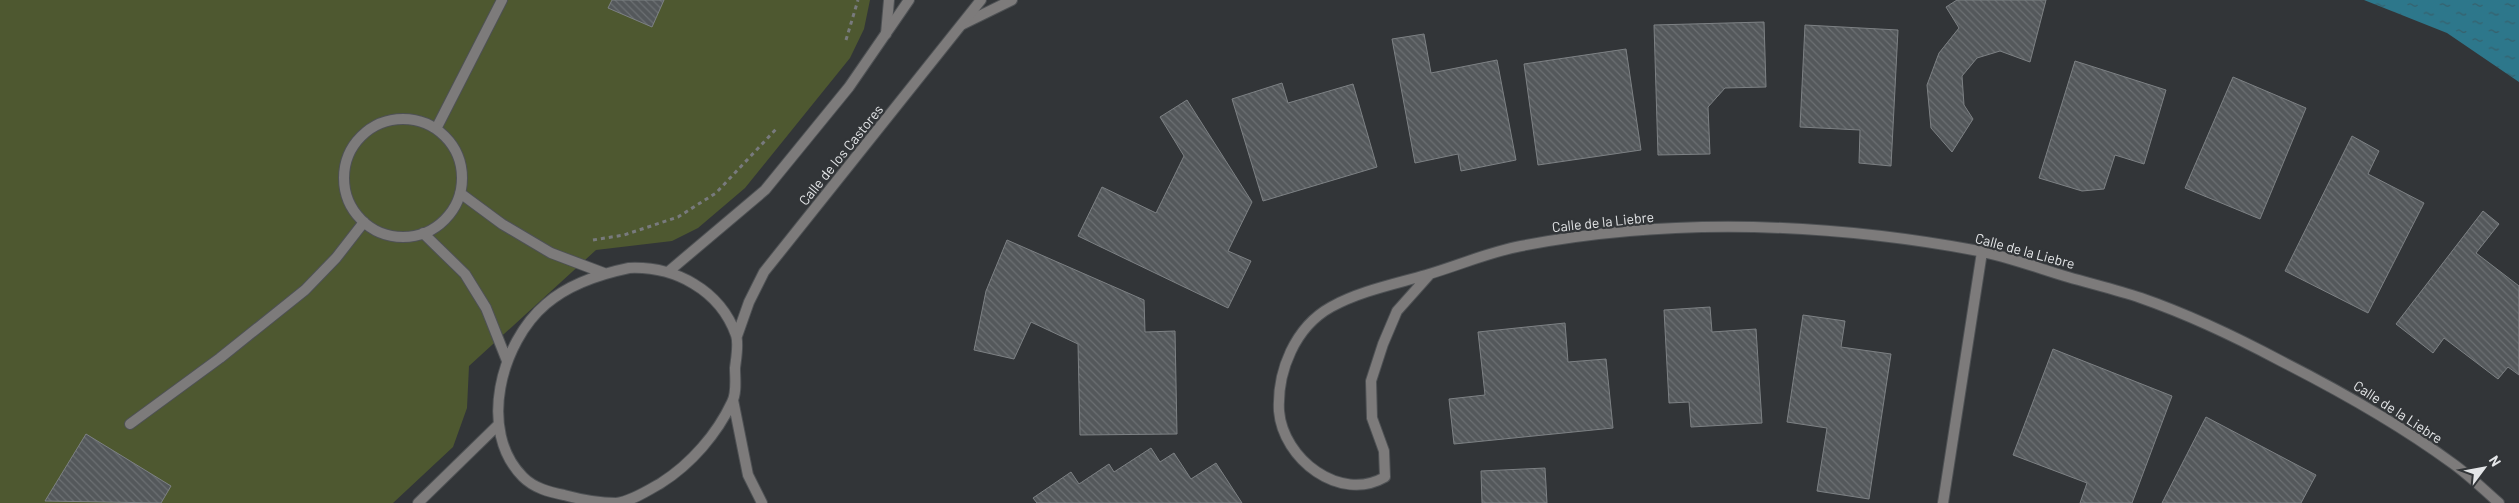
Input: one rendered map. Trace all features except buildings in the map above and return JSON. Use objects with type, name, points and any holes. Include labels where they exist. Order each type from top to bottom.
[{"type":"street","points":[[436,129],[502,0]]},
{"type":"street","points":[[886,34],[889,0]]},
{"type":"street","points":[[668,272],[765,190],[849,87],[909,0]]},
{"type":"street","name":"Calle de los Castores","points":[[737,336],[749,302],[764,272],[981,0]]},
{"type":"street","points":[[963,24],[1012,0]]},
{"type":"street","points":[[392,120],[418,120],[436,129],[450,141],[458,157],[462,175],[460,193],[452,210],[440,224],[423,233],[392,236],[377,231],[364,222],[351,206],[345,188],[344,168],[350,150],[363,134],[379,123],[392,120]]},
{"type":"street","points":[[460,193],[502,224],[550,253],[604,273]]},
{"type":"street","points":[[130,424],[220,358],[305,290],[336,258],[364,222]]},
{"type":"street","name":"Calle de la Liebre","points":[[1325,488],[1311,477],[1289,446],[1279,414],[1281,377],[1298,336],[1329,307],[1373,290],[1517,246],[1626,230],[1733,226],[1850,233],[1982,252],[2142,298],[2231,335],[2344,393],[2454,464],[2499,503]]},
{"type":"street","points":[[423,233],[465,274],[486,308],[507,361]]},
{"type":"street","points":[[1943,503],[1982,252]]},
{"type":"street","points":[[734,400],[707,443],[674,475],[649,491],[617,503],[573,498],[544,490],[523,477],[509,457],[498,425],[498,391],[507,361],[525,329],[546,304],[576,285],[604,273],[648,268],[668,272],[696,284],[722,307],[737,336],[734,400],[748,476],[762,503]]},
{"type":"street","points":[[1360,496],[1374,490],[1385,477],[1384,451],[1372,418],[1372,381],[1382,344],[1398,311],[1430,274]]},
{"type":"street","points":[[418,503],[498,425]]},
{"type":"street","points":[[556,503],[573,498]]},
{"type":"path","points":[[844,44],[852,28],[858,0]]},
{"type":"path","points":[[569,260],[580,246],[595,239],[624,235],[678,217],[716,192],[783,122]]},
{"type":"green space","points":[[0,0],[870,0],[864,29],[850,58],[745,188],[698,228],[672,241],[596,250],[469,366],[467,408],[453,447],[393,503],[0,503]]},
{"type":"water","points":[[2364,0],[2519,0],[2519,82],[2447,33]]}]
